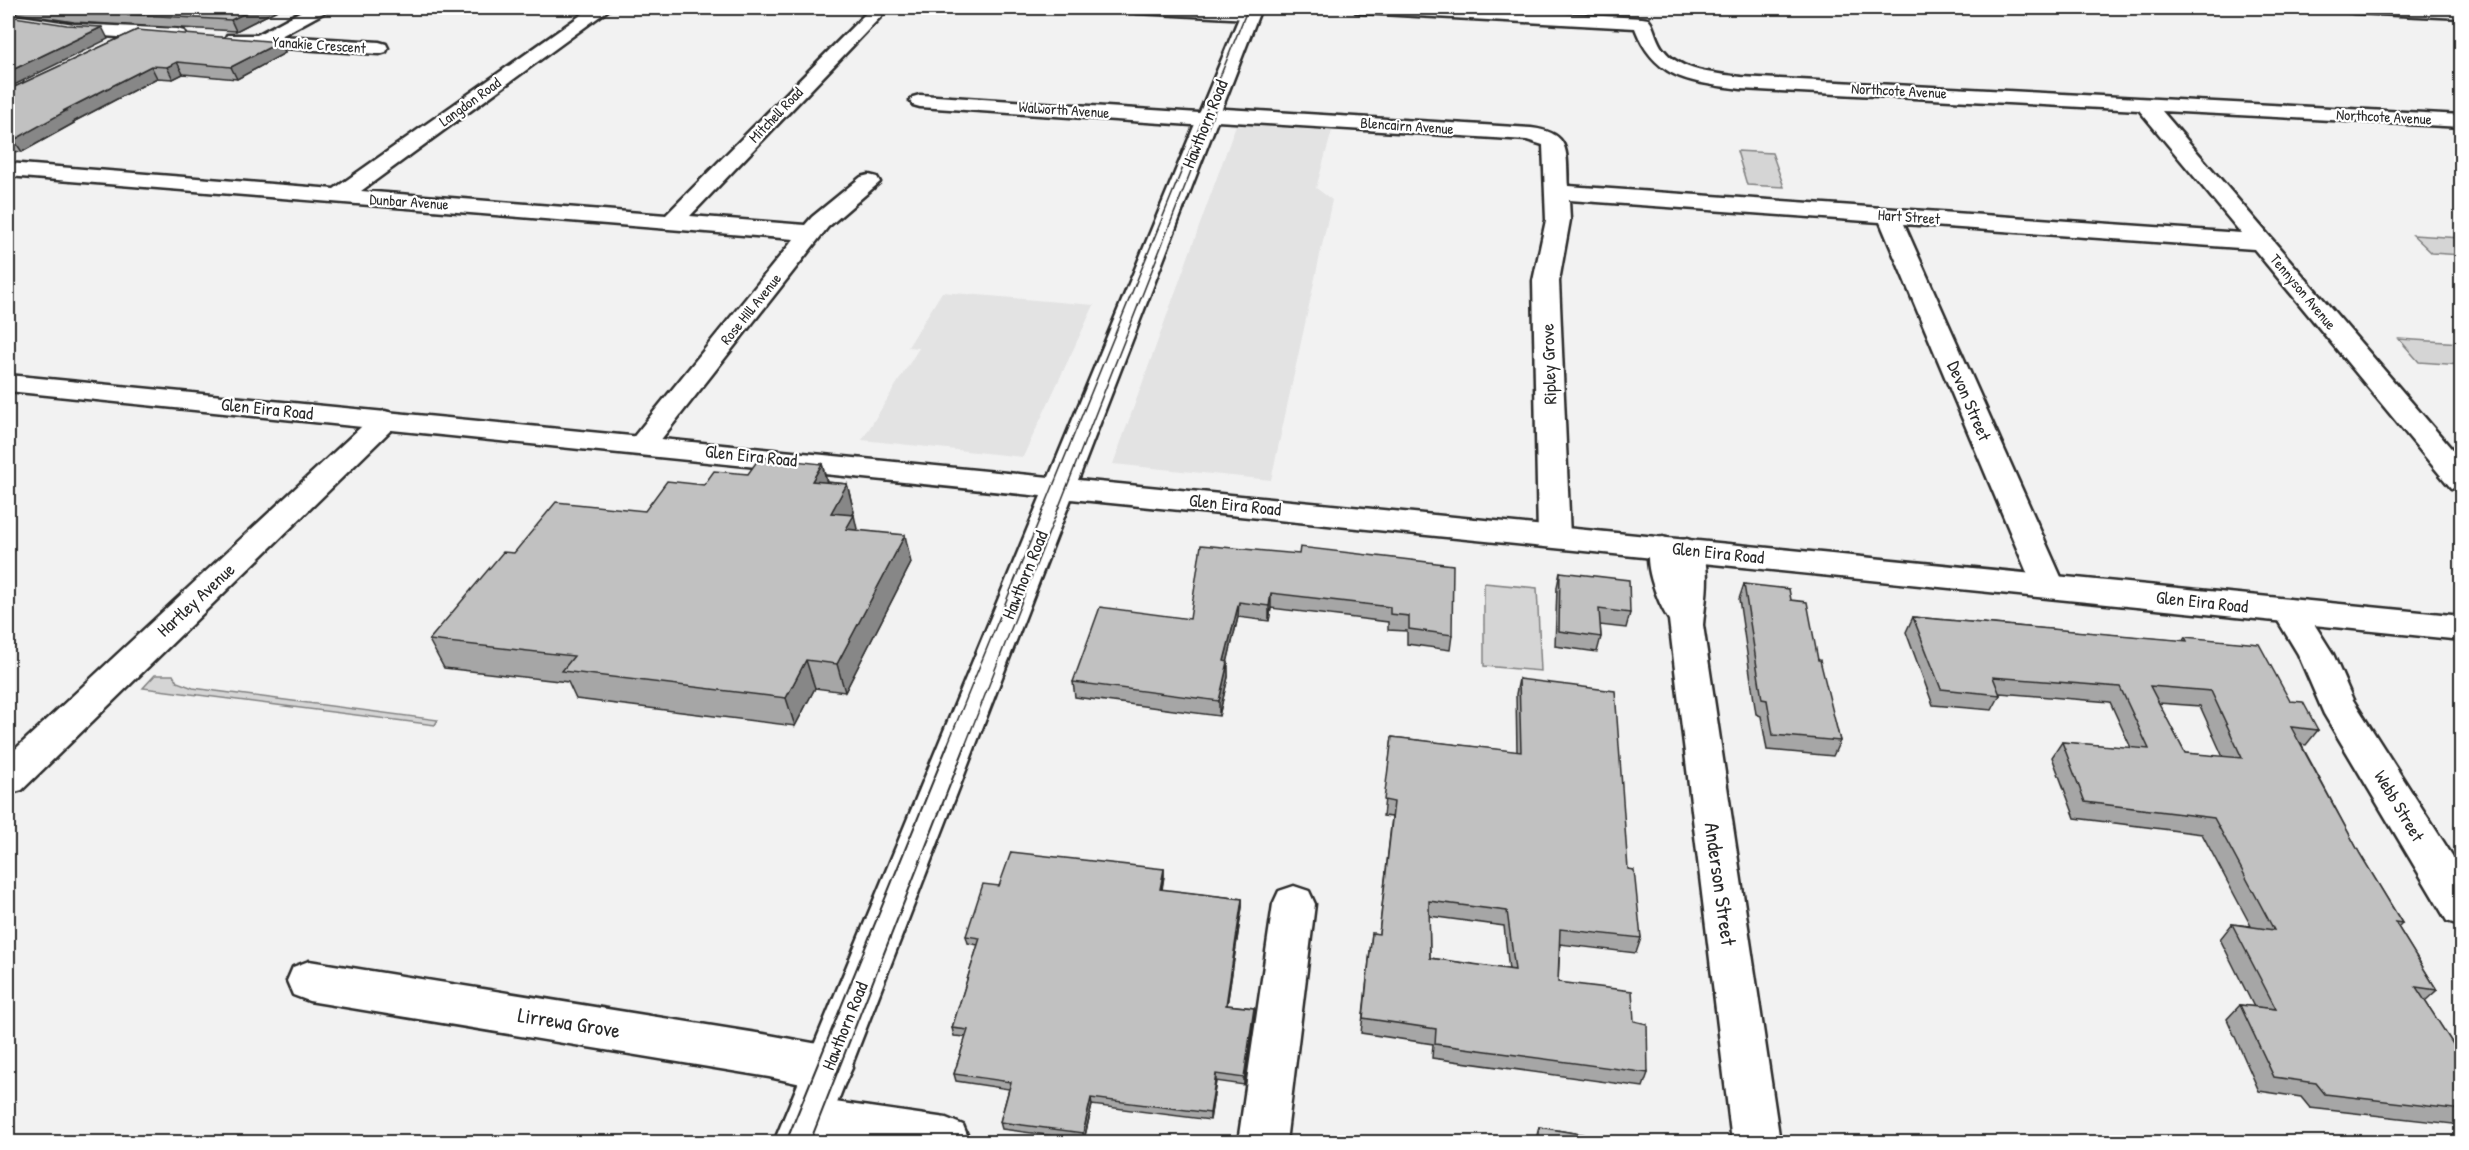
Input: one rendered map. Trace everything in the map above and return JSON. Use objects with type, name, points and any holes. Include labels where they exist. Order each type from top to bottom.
[{"type":"street","points":[[259,41],[319,8]]},
{"type":"street","name":"Langdon Road","points":[[339,196],[602,8]]},
{"type":"street","name":"Mitchell Road","points":[[672,222],[880,8]]},
{"type":"street","points":[[1137,8],[1251,11]]},
{"type":"street","name":"Northcote Avenue","points":[[1362,8],[1640,15],[1657,54],[1693,75],[1741,83],[2462,121]]},
{"type":"street","points":[[2354,8],[2462,13]]},
{"type":"street","name":"Hawthorn Road","points":[[802,1132],[1251,11]]},
{"type":"street","name":"Yanakie Crescent","points":[[8,20],[74,29],[379,48]]},
{"type":"street","points":[[108,48],[140,33]]},
{"type":"street","name":"Walworth Avenue","points":[[920,101],[1208,117]]},
{"type":"street","name":"Tennyson Avenue","points":[[2144,103],[2462,481]]},
{"type":"street","name":"Blencairn Avenue","points":[[1208,117],[1536,135],[1550,139],[1555,146],[1558,192]]},
{"type":"street","name":"Dunbar Avenue","points":[[8,170],[811,233]]},
{"type":"street","name":"Rose Hill Avenue","points":[[642,445],[811,233],[830,213],[870,182]]},
{"type":"street","name":"Hart Street","points":[[1558,192],[2261,242]]},
{"type":"street","name":"Ripley Grove","points":[[1554,537],[1546,281],[1558,220],[1558,192]]},
{"type":"street","name":"Devon Street","points":[[1889,215],[2048,586]]},
{"type":"street","name":"Glen Eira Road","points":[[8,383],[2462,628]]},
{"type":"street","name":"Hartley Avenue","points":[[8,779],[386,420]]},
{"type":"street","name":"Anderson Street","points":[[1675,549],[1690,578],[1686,625],[1755,1143]]},
{"type":"street","name":"Webb Street","points":[[2278,610],[2293,651],[2337,704],[2462,908]]},
{"type":"street","points":[[1263,1143],[1294,904]]},
{"type":"street","name":"Lirrewa Grove","points":[[309,981],[769,1056],[829,1068]]},
{"type":"street","points":[[802,1132],[946,1143]]},
{"type":"shaded area","points":[[1236,125],[1332,131],[1316,188],[1332,200],[1271,480],[1113,464]]},
{"type":"shaded area","points":[[1737,151],[1772,153],[1784,187],[1747,185]]},
{"type":"shaded area","points":[[2413,235],[2461,238],[2461,255],[2432,253]]},
{"type":"shaded area","points":[[942,292],[1094,305],[1023,457],[862,440],[919,348],[908,347]]},
{"type":"shaded area","points":[[2399,339],[2461,343],[2461,365],[2419,362]]},
{"type":"shaded area","points":[[1484,583],[1537,588],[1541,671],[1484,666]]},
{"type":"shaded area","points":[[155,675],[173,675],[177,682],[193,688],[438,720],[435,725],[143,688]]},
{"type":"building","points":[[45,8],[255,8],[231,20]]},
{"type":"building","points":[[8,16],[67,25],[102,27],[8,72]]},
{"type":"building","points":[[137,30],[280,42],[231,67],[177,62],[167,67],[151,66],[63,111],[66,111],[14,140],[8,139],[8,90]]},
{"type":"building","points":[[760,457],[822,464],[812,481],[847,484],[831,513],[854,515],[846,529],[905,535],[837,664],[806,660],[786,698],[562,671],[574,656],[429,640],[503,552],[514,553],[556,502],[645,511],[667,481],[704,485],[714,471],[748,474]]},
{"type":"building","points":[[1201,545],[1299,554],[1300,547],[1453,565],[1452,635],[1409,629],[1409,616],[1390,614],[1390,607],[1271,593],[1269,606],[1239,602],[1224,661],[1228,662],[1219,701],[1073,682],[1100,607],[1190,619]]},
{"type":"building","points":[[1560,572],[1629,580],[1630,613],[1599,609],[1601,637],[1559,631]]},
{"type":"building","points":[[1744,584],[1789,589],[1791,600],[1807,602],[1818,660],[1820,660],[1840,741],[1773,735],[1767,700],[1762,699]]},
{"type":"building","points":[[1913,617],[2187,641],[2185,637],[2259,644],[2290,701],[2303,702],[2318,730],[2291,727],[2360,854],[2402,923],[2395,922],[2437,990],[2416,987],[2462,1058],[2462,1110],[2325,1094],[2316,1083],[2274,1077],[2240,1005],[2276,1009],[2232,924],[2274,930],[2214,818],[2085,802],[2062,742],[2149,749],[2120,687],[1993,677],[2000,695],[1941,689]],"holes":[[[2150,686],[2211,691],[2242,758],[2185,753]]]},
{"type":"building","points":[[1519,679],[1615,691],[1628,869],[1634,870],[1641,938],[1560,929],[1558,982],[1632,991],[1634,1021],[1647,1024],[1648,1073],[1435,1044],[1436,1029],[1363,1018],[1372,933],[1379,934],[1394,802],[1384,800],[1392,737],[1521,752]],"holes":[[[1429,901],[1507,911],[1515,970],[1430,958]]]},
{"type":"building","points":[[1011,852],[1164,869],[1160,889],[1242,899],[1226,1005],[1254,1008],[1244,1078],[1216,1074],[1210,1113],[1091,1098],[1083,1133],[1000,1122],[1011,1082],[954,1074],[968,1030],[952,1028],[980,938],[966,936],[983,884],[999,886]]},
{"type":"building","points":[[1539,1127],[1632,1143],[1539,1143]]},
{"type":"tram line","points":[[947,746],[1248,8]]},
{"type":"tram line","points":[[965,746],[1218,102]]},
{"type":"tram line","points":[[786,1142],[948,744]]},
{"type":"tram line","points":[[810,1142],[966,744]]}]
